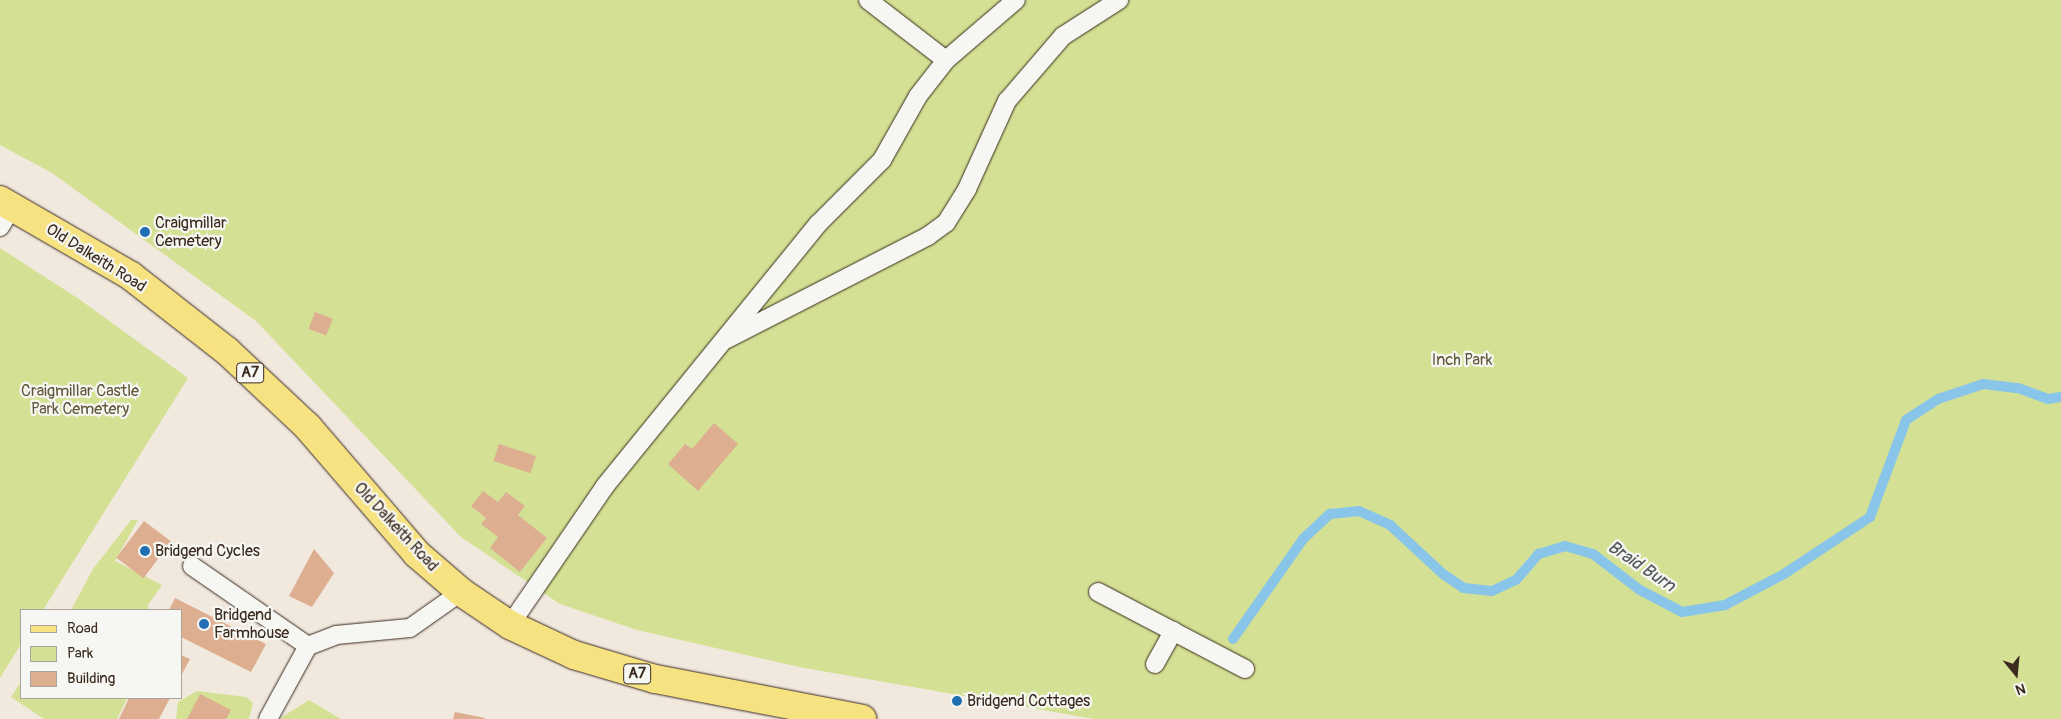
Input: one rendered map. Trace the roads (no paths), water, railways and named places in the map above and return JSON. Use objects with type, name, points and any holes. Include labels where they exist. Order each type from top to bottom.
[{"type":"main road","name":"Old Dalkeith Road","points":[[4,211],[131,276],[227,351],[306,426],[417,554],[461,592],[510,625],[574,654],[655,679],[827,716],[862,719]]},
{"type":"lane","points":[[868,0],[946,60]]},
{"type":"lane","points":[[510,625],[605,486],[720,342],[818,224],[882,160],[918,96],[946,60],[1016,0]]},
{"type":"lane","points":[[720,342],[928,236],[946,223],[967,189],[1007,101],[1063,36],[1120,0]]},
{"type":"lane","points":[[192,566],[308,646]]},
{"type":"lane","points":[[268,719],[308,646],[336,635],[410,628],[461,592]]},
{"type":"lane","points":[[1098,592],[1245,670]]},
{"type":"lane","points":[[1155,664],[1173,631]]},
{"type":"waterway","name":"Braid Burn","points":[[1233,639],[1303,539],[1330,514],[1359,511],[1390,525],[1443,574],[1464,588],[1492,591],[1516,580],[1539,554],[1565,546],[1593,554],[1640,590],[1682,612],[1725,605],[1784,574],[1870,517],[1906,420],[1938,399],[1983,384],[2018,388],[2048,399],[2061,397]]},
{"type":"place","name":"Craigmillar Cemetery","points":[[145,232]]},
{"type":"place","name":"Bridgend Cycles","points":[[145,551]]},
{"type":"place","name":"Bridgend Farmhouse","points":[[204,624]]},
{"type":"place","name":"Bridgend Cottages","points":[[957,701]]},
{"type":"park label","name":"Inch Park","points":[[1462,360]]},
{"type":"park label","name":"Craigmillar Castle Park Cemetery","points":[[80,400]]}]
